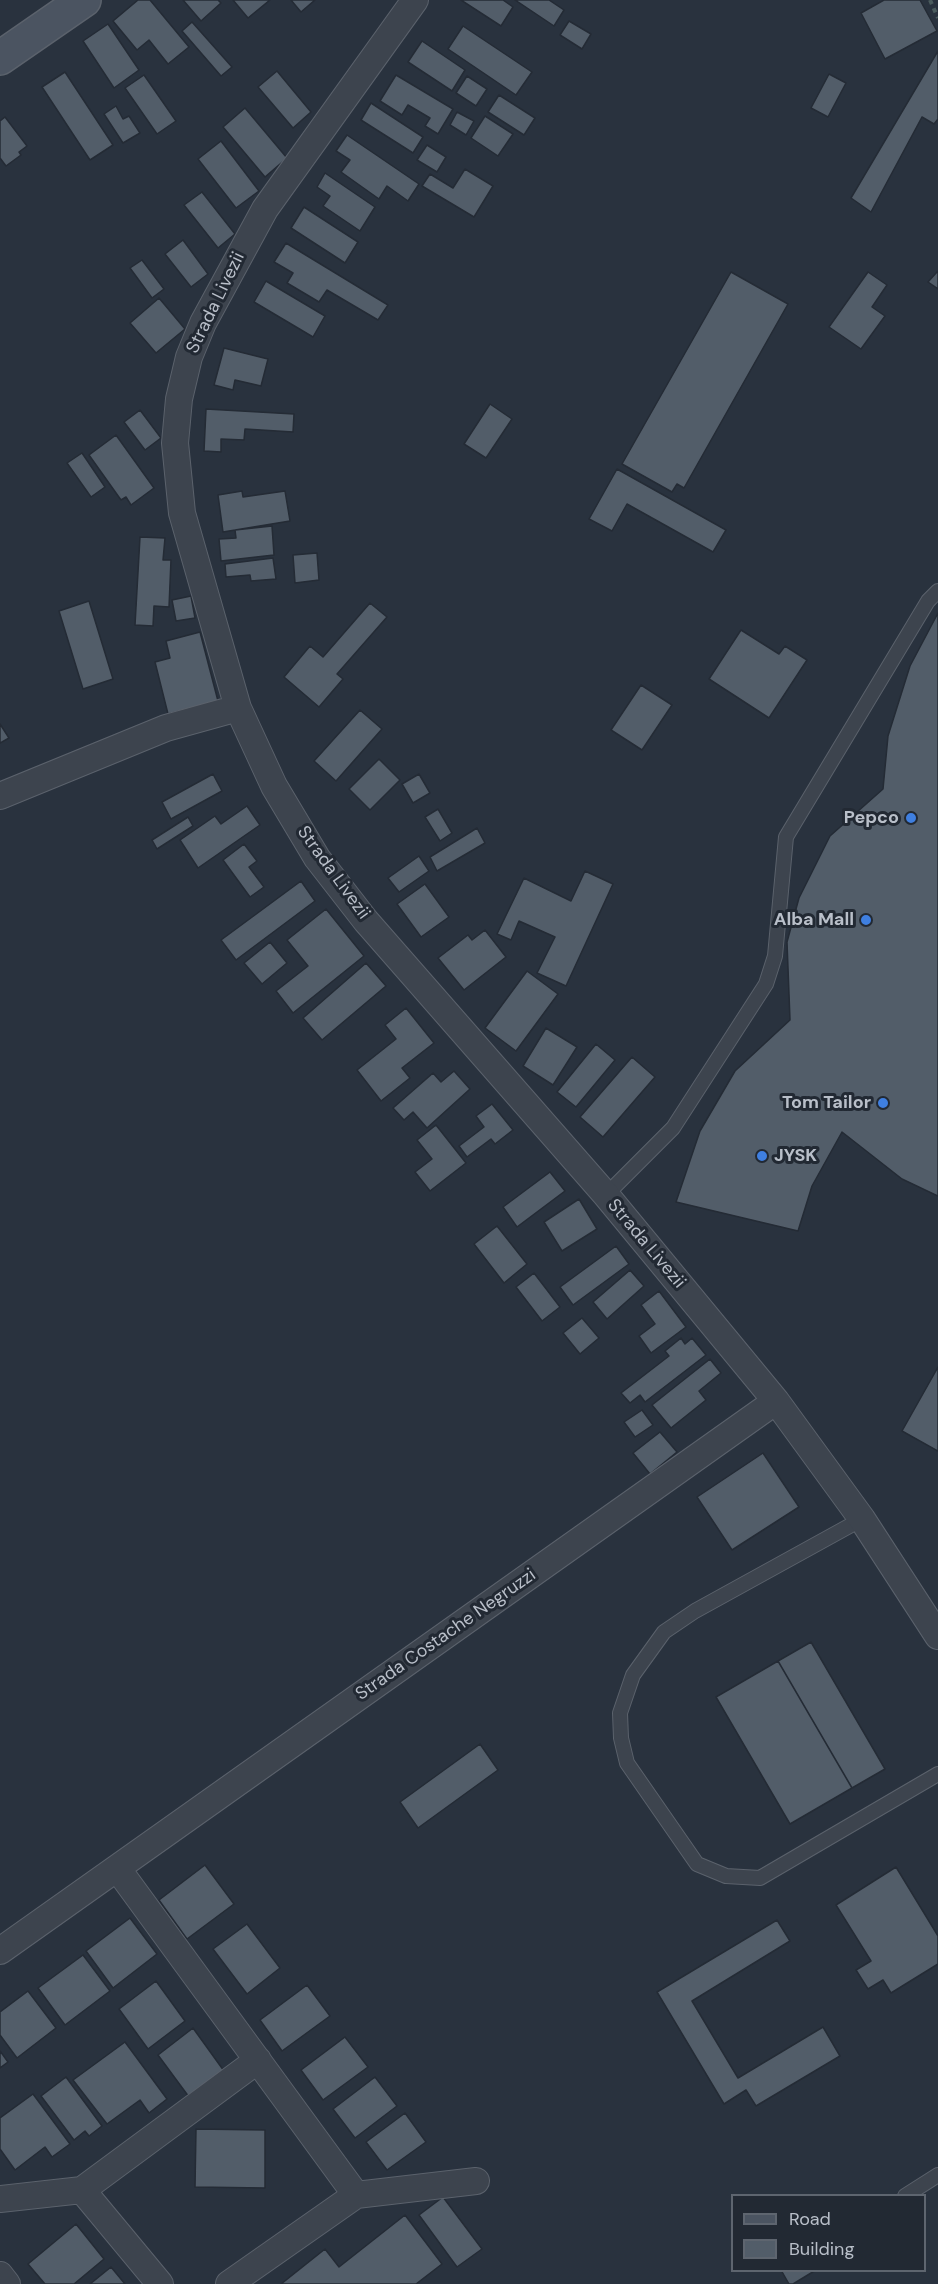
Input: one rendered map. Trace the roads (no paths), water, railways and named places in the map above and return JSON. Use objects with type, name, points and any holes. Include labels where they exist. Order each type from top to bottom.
[{"type":"street","points":[[0,58],[84,0]]},
{"type":"street","name":"Strada Livezii","points":[[415,0],[266,209],[203,323],[189,357],[179,399],[175,444],[182,513],[238,708],[274,786],[317,858],[366,921],[606,1195],[776,1401],[862,1519],[938,1636]]},
{"type":"street","points":[[0,796],[166,728],[238,708]]},
{"type":"street","name":"Strada Costache Negruzzi","points":[[0,1951],[776,1401]]},
{"type":"street","points":[[117,1868],[356,2195]]},
{"type":"street","points":[[0,2199],[82,2190],[258,2061]]},
{"type":"street","points":[[229,2284],[356,2195],[476,2181]]},
{"type":"street","points":[[82,2190],[160,2284]]},
{"type":"street","points":[[0,2275],[7,2284]]},
{"type":"lane","points":[[606,1195],[673,1128],[766,984],[776,956],[786,837],[928,601],[938,591]]},
{"type":"lane","points":[[862,1519],[695,1611],[664,1632],[633,1675],[620,1713],[621,1738],[627,1763],[697,1864],[726,1876],[760,1878],[938,1774]]},
{"type":"lane","points":[[908,2194],[938,2175]]},
{"type":"place","name":"Pepco","points":[[911,818]]},
{"type":"place","name":"Alba Mall","points":[[866,920]]},
{"type":"place","name":"Tom Tailor","points":[[883,1103]]},
{"type":"place","name":"JYSK","points":[[762,1156]]}]
